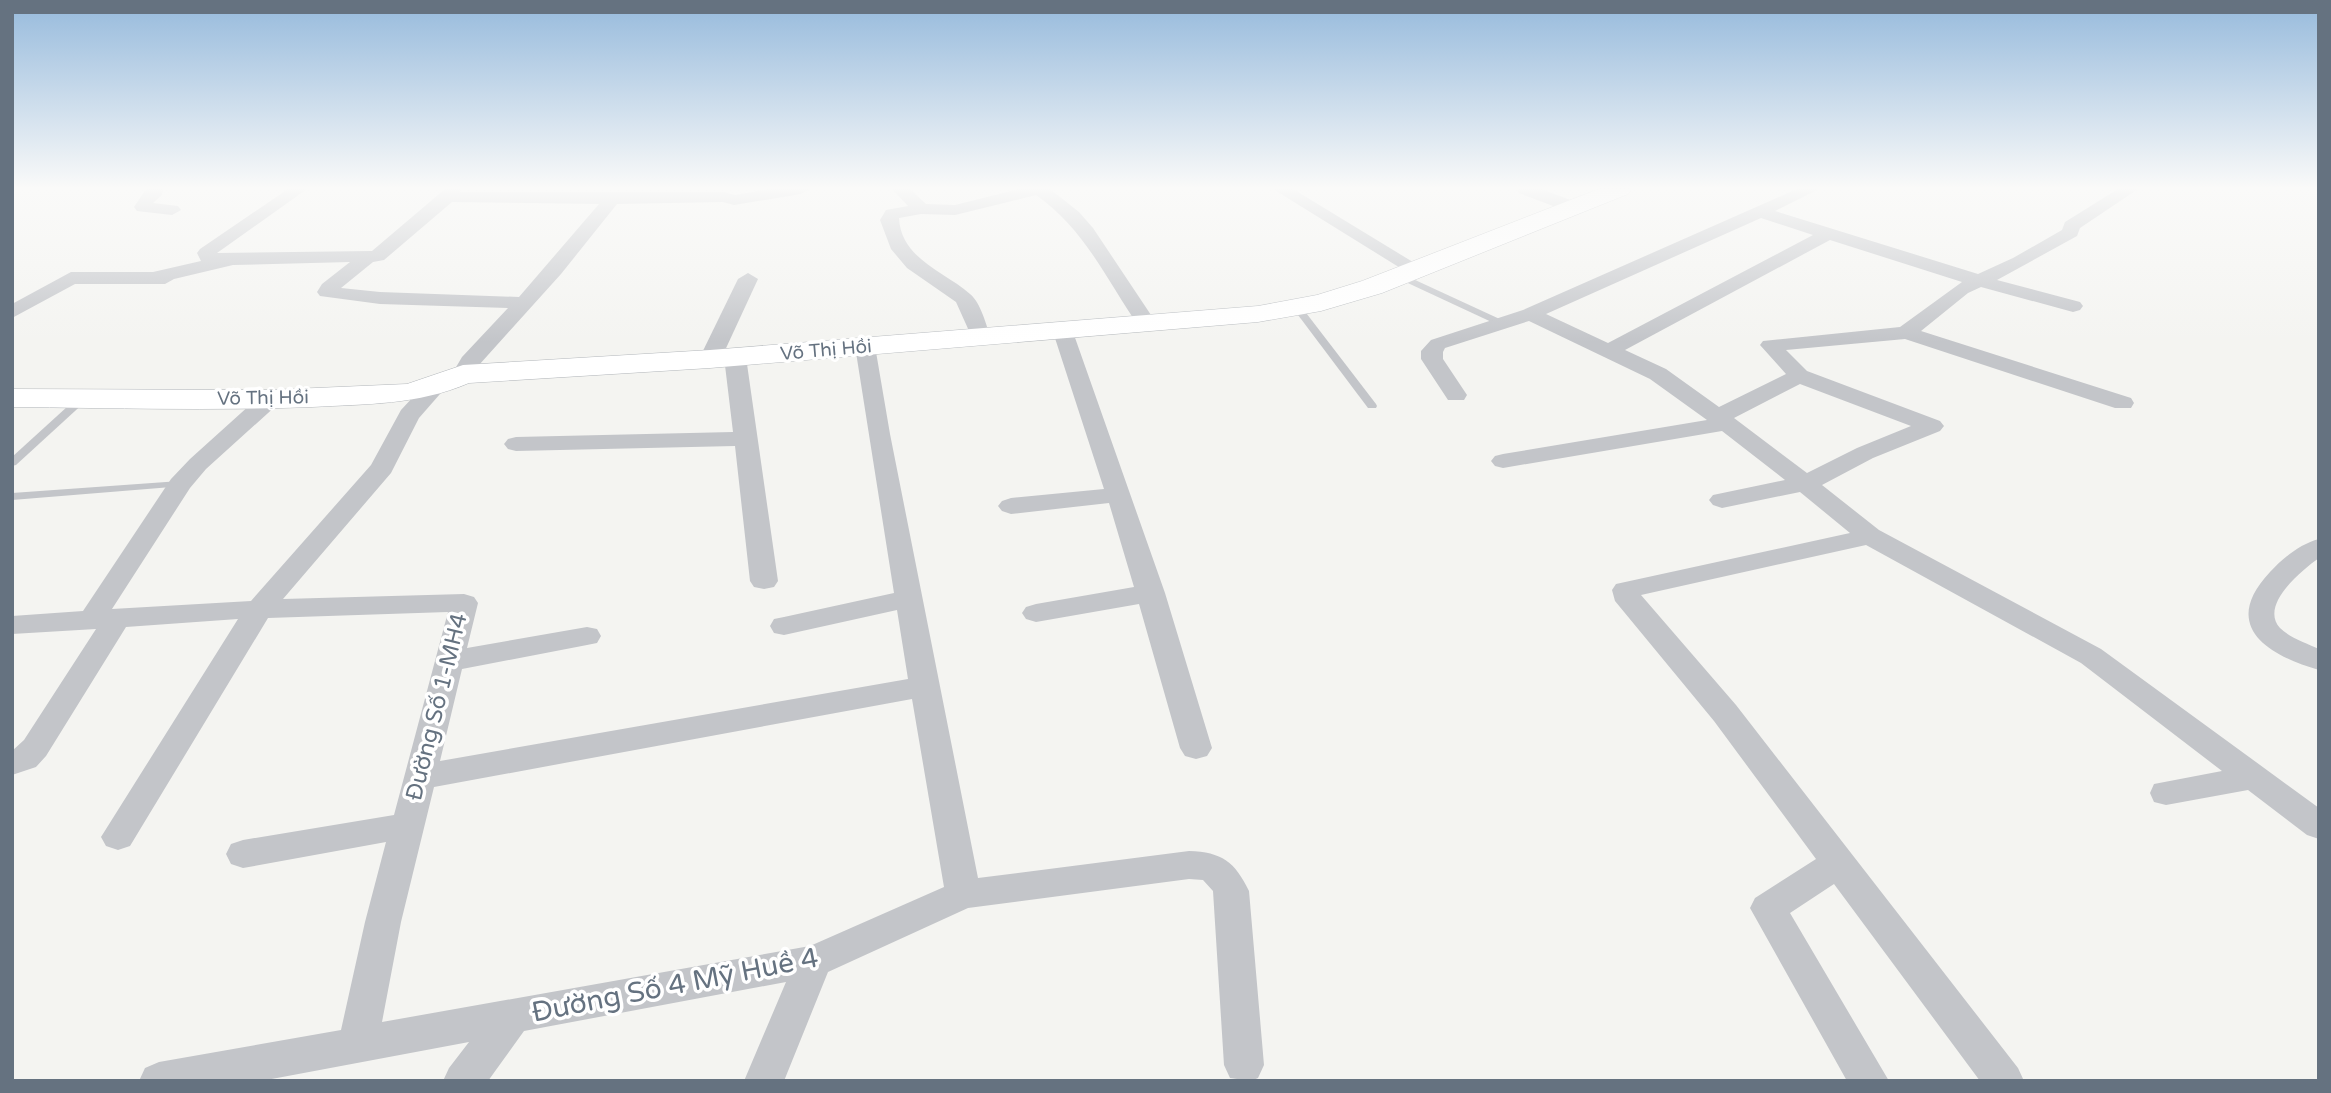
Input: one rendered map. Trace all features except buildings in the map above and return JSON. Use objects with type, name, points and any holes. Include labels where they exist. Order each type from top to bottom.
[{"type":"street","points":[[225,240],[205,256],[217,260],[369,256],[382,254],[398,240]]},
{"type":"street","points":[[463,374],[470,362],[577,240]]},
{"type":"street","points":[[897,240],[900,249],[914,264],[965,299],[982,338]]},
{"type":"street","points":[[1092,240],[1147,324]]},
{"type":"street","points":[[1358,240],[1408,273]]},
{"type":"street","name":"Võ Thị Hồi","points":[[12,398],[270,399],[407,393],[436,386],[463,374],[722,358],[1258,314],[1321,303],[1493,240]]},
{"type":"street","points":[[1456,395],[1433,359],[1432,351],[1447,340],[1530,314],[1697,240]]},
{"type":"street","points":[[1608,351],[1817,240]]},
{"type":"street","points":[[1852,240],[1979,281],[2073,306]]},
{"type":"street","points":[[1906,333],[1961,289],[2020,262],[2057,240]]},
{"type":"street","points":[[369,256],[328,288],[327,292],[380,298],[524,303]]},
{"type":"street","points":[[12,312],[71,278],[159,278],[233,259]]},
{"type":"street","points":[[748,279],[722,358],[745,439],[764,581]]},
{"type":"street","points":[[1530,314],[1658,374],[1723,420],[1870,536],[2091,656],[2319,826]]},
{"type":"street","points":[[1063,332],[1151,593],[1196,748]]},
{"type":"street","points":[[1722,500],[1805,484],[1865,453],[1932,426],[1799,376],[1770,345],[1906,333],[2123,403]]},
{"type":"street","points":[[865,346],[878,434],[963,894]]},
{"type":"street","points":[[1503,461],[1723,420],[1799,376]]},
{"type":"street","points":[[118,837],[259,609],[382,468],[409,415],[436,386]]},
{"type":"street","points":[[12,763],[31,753],[180,484],[198,464],[270,399]]},
{"type":"street","points":[[516,443],[745,439]]},
{"type":"street","points":[[1011,506],[1118,495]]},
{"type":"street","points":[[1870,536],[1626,590],[1629,601],[1725,713],[2004,1081]]},
{"type":"street","points":[[2319,547],[2283,573],[2264,601],[2260,615],[2263,626],[2270,635],[2319,660]]},
{"type":"street","points":[[1036,613],[1151,593]]},
{"type":"street","points":[[784,626],[909,599]]},
{"type":"street","name":"Đường Số 1-MH4","points":[[12,625],[259,609],[464,603],[383,922],[358,1044]]},
{"type":"street","points":[[450,661],[587,636]]},
{"type":"street","points":[[420,778],[925,686]]},
{"type":"street","points":[[2166,793],[2253,777]]},
{"type":"street","points":[[243,854],[409,825]]},
{"type":"street","points":[[1840,862],[1768,908],[1870,1081]]},
{"type":"street","name":"Đường Số 4 Mỹ Huề 4","points":[[159,1081],[814,961],[963,894],[1189,865],[1210,867],[1219,872],[1225,877],[1231,891],[1244,1065]]},
{"type":"street","points":[[764,1081],[814,961]]},
{"type":"street","points":[[463,1081],[513,1016]]},
{"type":"lane","points":[[1408,273],[1501,323]]},
{"type":"lane","points":[[1297,307],[1372,406]]},
{"type":"lane","points":[[12,464],[83,398]]},
{"type":"lane","points":[[12,497],[180,484]]}]
